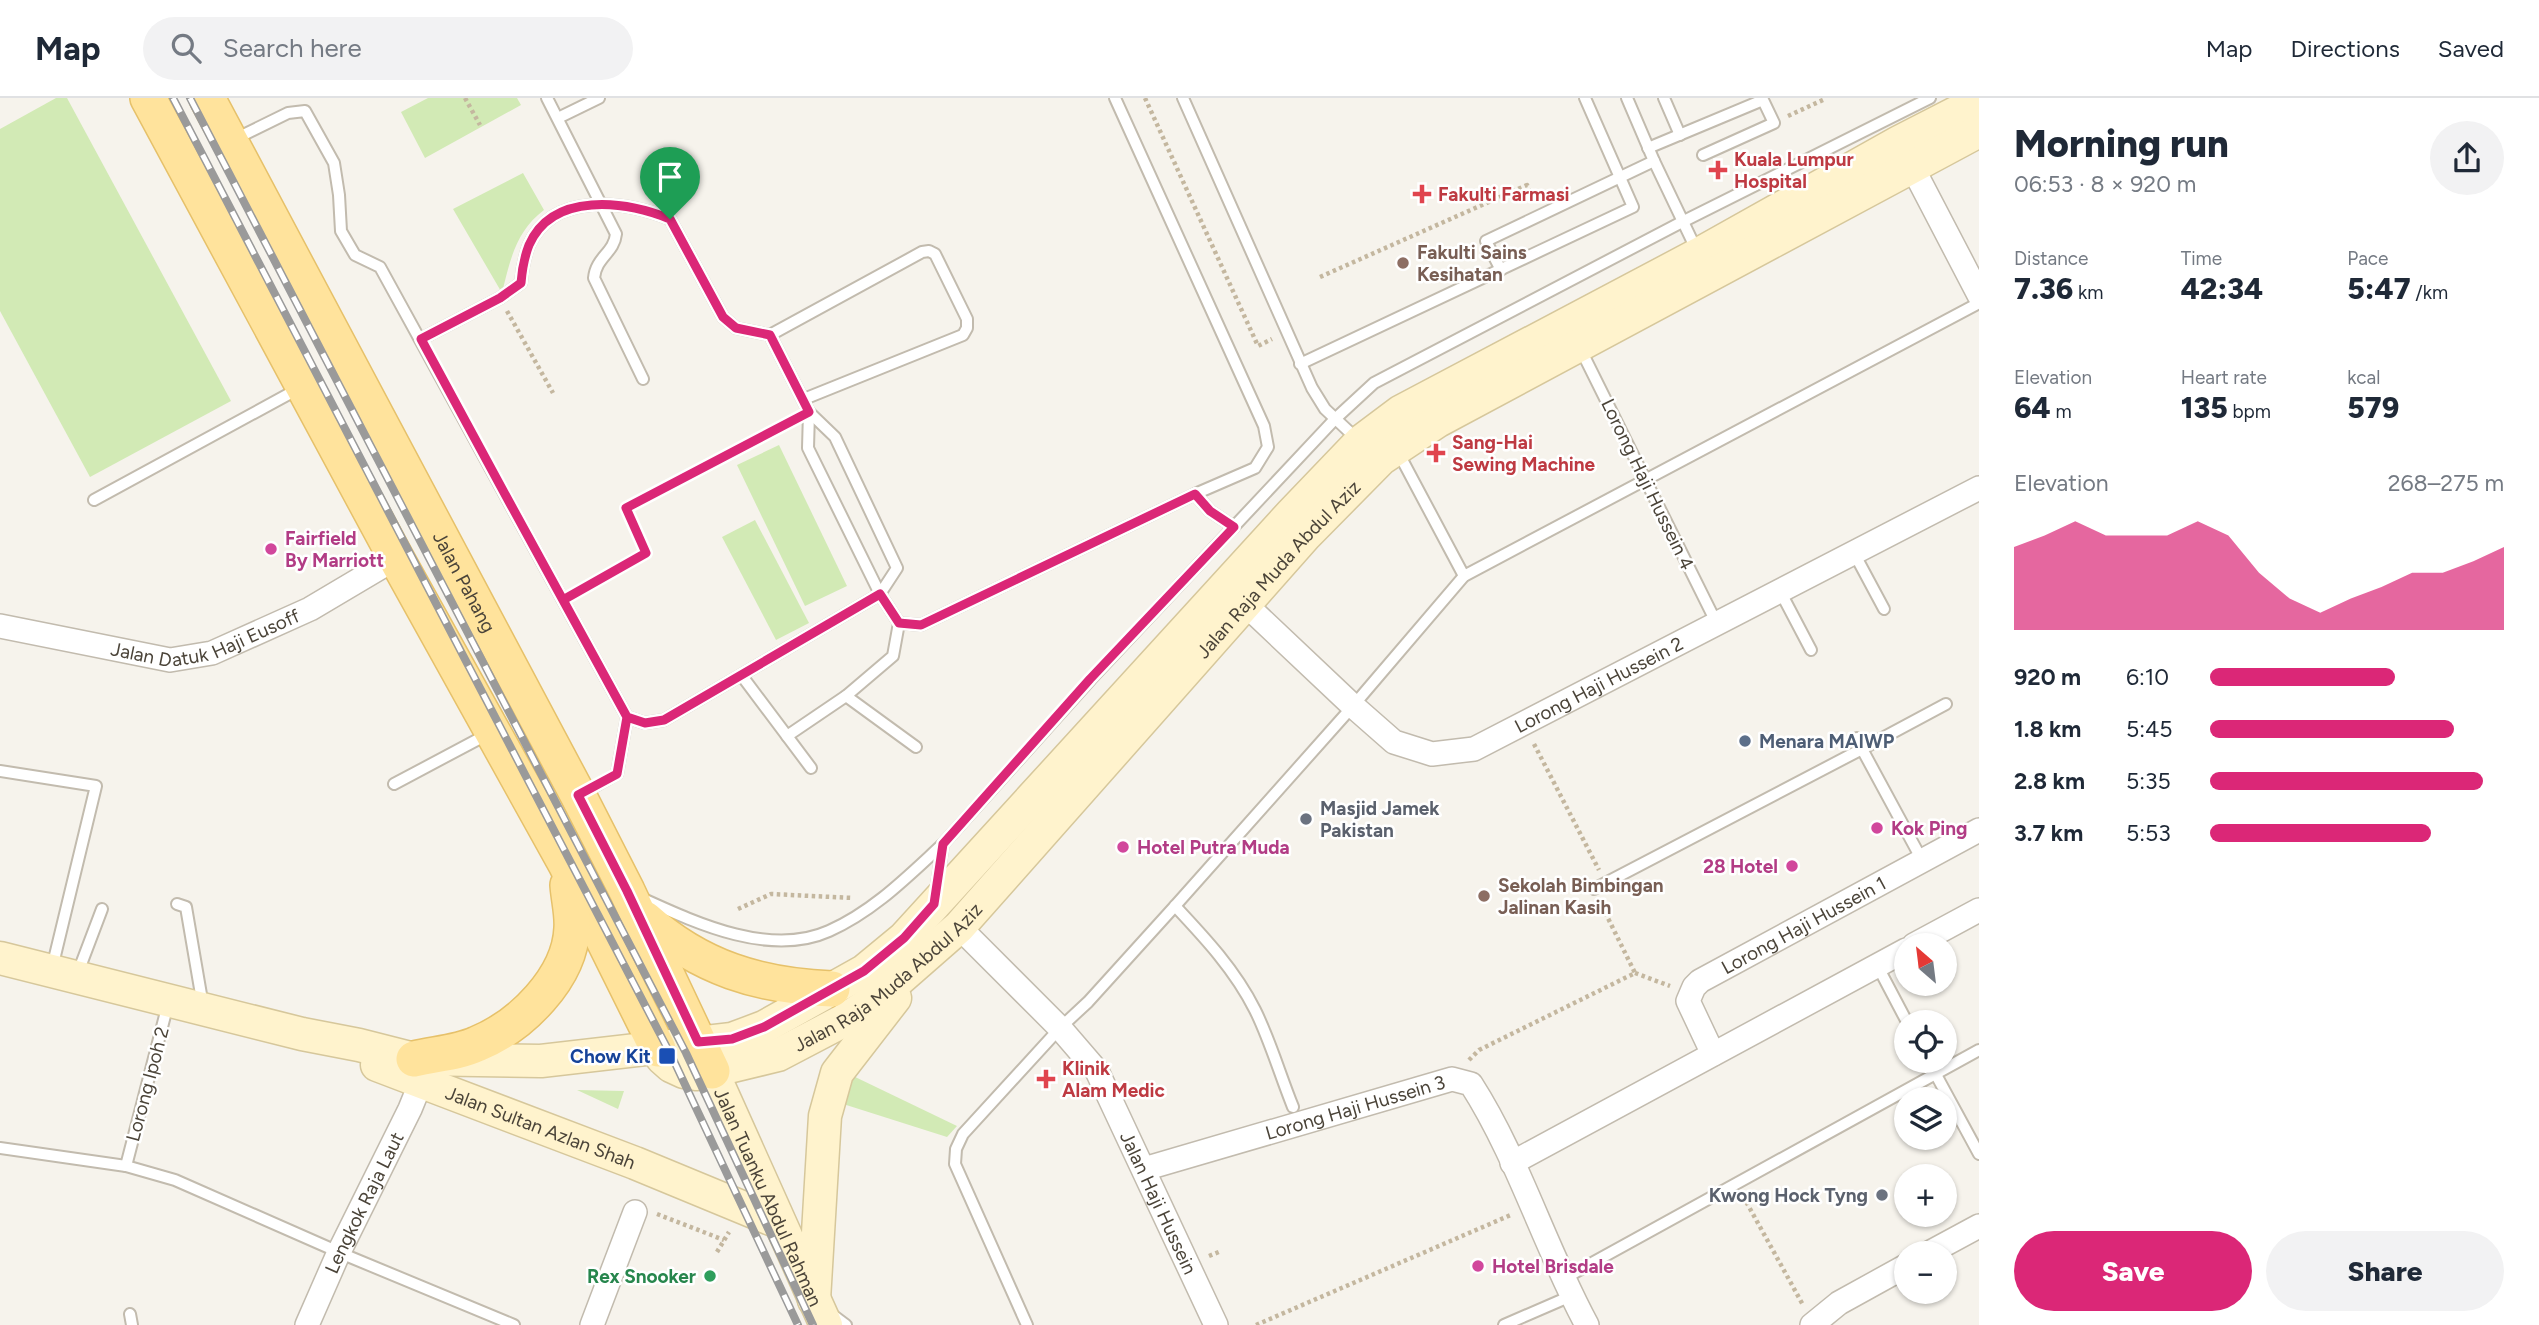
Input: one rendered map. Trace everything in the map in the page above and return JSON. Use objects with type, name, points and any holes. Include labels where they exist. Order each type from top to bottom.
[{"type":"main road","points":[[148,98],[396,558],[566,864],[658,1049]]},
{"type":"main road","name":"Jalan Pahang","points":[[207,98],[578,795],[632,901],[705,1056]]},
{"type":"main road","name":"Jalan Raja Muda Abdul Aziz","points":[[705,1056],[778,1055],[841,1022],[879,997],[959,927],[1244,603],[1381,459],[1438,421],[1578,344],[1906,154],[1979,101]]},
{"type":"main road","name":"Jalan Raja Muda Abdul Aziz","points":[[705,1056],[732,1039],[764,1027],[864,971],[904,938],[1292,513],[1360,443],[1400,412],[1699,254],[1906,154],[1979,131]]},
{"type":"main road","points":[[417,1070],[476,1045],[510,1026],[538,999],[563,968],[573,929],[566,864]]},
{"type":"main road","points":[[632,901],[681,947],[731,972],[758,981],[795,988],[832,989]]},
{"type":"main road","points":[[816,1317],[825,1116],[837,1073],[892,1001],[959,927]]},
{"type":"main road","name":"Jalan Sultan Azlan Shah","points":[[0,958],[302,1034],[359,1045],[778,1222]]},
{"type":"main road","name":"Jalan Sultan Azlan Shah","points":[[417,1070],[658,1049],[705,1056]]},
{"type":"main road","name":"Jalan Tuanku Abdul Rahman","points":[[705,1056],[792,1252],[816,1317]]},
{"type":"street","points":[[1906,154],[1979,295]]},
{"type":"street","name":"Lorong Haji Hussein 2","points":[[1244,603],[1394,741],[1432,754],[1474,748],[1979,488]]},
{"type":"street","name":"Jalan Datuk Haji Eusoff","points":[[0,626],[170,660],[212,653],[310,609],[396,558]]},
{"type":"street","name":"Lorong Haji Hussein 1","points":[[1690,994],[1706,976],[1979,830]]},
{"type":"street","points":[[1936,933],[1979,910]]},
{"type":"street","name":"Jalan Haji Hussein","points":[[959,927],[1060,1028],[1097,1071],[1216,1325]]},
{"type":"street","points":[[1512,1163],[1894,956]]},
{"type":"street","points":[[1690,994],[1688,1002],[1713,1054]]},
{"type":"street","name":"Lengkok Raja Laut","points":[[307,1325],[339,1252],[410,1109],[417,1070]]},
{"type":"street","name":"Lorong Haji Hussein 3","points":[[1144,1169],[1452,1079],[1471,1084],[1495,1125],[1567,1287],[1587,1325]]},
{"type":"street","points":[[592,1325],[642,1211]]},
{"type":"street","points":[[1951,1241],[1979,1226]]},
{"type":"street","points":[[1824,1321],[1894,1274]]},
{"type":"lane","points":[[547,98],[616,234],[615,243],[595,267],[594,278],[643,379]]},
{"type":"lane","points":[[558,118],[599,98]]},
{"type":"lane","points":[[899,623],[921,625],[1255,468],[1268,447],[1264,426],[1115,98]]},
{"type":"lane","points":[[1183,98],[1312,388],[1335,419],[1360,443]]},
{"type":"lane","points":[[1300,364],[1633,207],[1585,98]]},
{"type":"lane","points":[[1627,98],[1699,254]]},
{"type":"lane","points":[[1664,98],[1680,135]]},
{"type":"lane","points":[[632,901],[738,934],[771,940],[798,939],[828,932],[872,906],[889,894],[943,844],[1090,679],[1335,419],[1374,383],[1682,222],[1930,98]]},
{"type":"lane","points":[[1648,148],[1763,100],[1774,123],[1703,155]]},
{"type":"lane","points":[[230,141],[288,113],[305,111],[334,163],[341,231],[355,255],[380,267],[627,717],[617,774],[578,795]]},
{"type":"lane","points":[[1501,270],[1486,241],[1654,161]]},
{"type":"lane","points":[[421,339],[500,298],[521,283],[524,258],[530,242],[541,226],[566,209],[599,204],[645,209],[670,219],[723,317],[736,328],[770,335],[922,252],[935,254],[967,320],[963,335],[804,399]]},
{"type":"lane","points":[[1027,1325],[955,1164],[956,1149],[963,1134],[1175,906],[1353,706],[1464,576],[1645,479],[1782,410],[1979,303]]},
{"type":"lane","points":[[770,335],[809,412],[808,448],[880,594],[899,623],[893,656],[846,696],[787,736]]},
{"type":"lane","name":"Lorong Haji Hussein 4","points":[[1578,344],[1717,624]]},
{"type":"lane","points":[[94,500],[304,386]]},
{"type":"lane","points":[[627,717],[645,723],[664,720],[880,594],[897,568],[835,437],[809,412]]},
{"type":"lane","points":[[1396,449],[1464,576]]},
{"type":"lane","points":[[1195,494],[1210,511],[1234,527]]},
{"type":"lane","points":[[1854,553],[1884,610]]},
{"type":"lane","points":[[1780,592],[1811,650]]},
{"type":"lane","points":[[742,676],[811,768]]},
{"type":"lane","points":[[846,696],[916,747]]},
{"type":"lane","points":[[1594,888],[1860,743],[1946,704]]},
{"type":"lane","points":[[394,785],[492,732]]},
{"type":"lane","points":[[1860,743],[1922,860]]},
{"type":"lane","points":[[0,771],[96,786],[64,974]]},
{"type":"lane","points":[[934,904],[943,844]]},
{"type":"lane","points":[[177,904],[186,907],[203,1010]]},
{"type":"lane","points":[[1175,906],[1209,942],[1236,977],[1255,1011],[1293,1107]]},
{"type":"lane","points":[[64,974],[103,909]]},
{"type":"lane","points":[[1877,965],[1901,1010]]},
{"type":"lane","name":"Lorong Ipoh 2","points":[[126,1166],[169,1001]]},
{"type":"lane","points":[[1504,1325],[1736,1183],[1979,1050]]},
{"type":"lane","points":[[1935,1074],[1979,1154]]},
{"type":"lane","points":[[0,1148],[126,1166],[175,1180],[514,1325]]},
{"type":"lane","points":[[816,1317],[846,1325]]},
{"type":"path","points":[[465,98],[480,125]]},
{"type":"path","points":[[1145,98],[1258,346],[1286,333]]},
{"type":"path","points":[[1774,123],[1825,99]]},
{"type":"path","points":[[1320,277],[1527,185],[1540,215]]},
{"type":"path","points":[[500,298],[553,394]]},
{"type":"path","points":[[563,600],[646,553],[626,508],[809,412]]},
{"type":"path","points":[[1524,724],[1600,872],[1589,878],[1634,972],[1690,994]]},
{"type":"path","points":[[738,909],[771,894],[863,899]]},
{"type":"path","points":[[1452,1079],[1479,1050],[1634,972]]},
{"type":"path","points":[[1736,1183],[1824,1321]]},
{"type":"path","points":[[1256,1325],[1531,1207]]},
{"type":"path","points":[[642,1211],[724,1240]]},
{"type":"path","points":[[717,1227],[729,1232],[717,1252]]},
{"type":"green space","points":[[56,98],[67,98],[231,401],[90,477],[0,311],[0,129]]},
{"type":"green space","points":[[428,98],[517,98],[521,105],[425,158],[401,112]]},
{"type":"green space","points":[[523,173],[544,210],[534,218],[521,237],[511,258],[502,293],[453,209]]},
{"type":"green space","points":[[779,445],[847,586],[805,606],[737,465]]},
{"type":"green space","points":[[755,520],[809,623],[776,640],[722,537]]},
{"type":"green space","points":[[851,1075],[957,1126],[947,1137],[840,1103]]},
{"type":"green space","points":[[577,1090],[624,1091],[618,1109]]},
{"type":"railway","points":[[173,98],[673,1059],[798,1325]]},
{"type":"railway","points":[[190,98],[686,1053],[813,1325]]},
{"type":"place","name":"Kuala Lumpur Hospital","points":[[1718,170]]},
{"type":"place","name":"Fakulti Farmasi","points":[[1422,194]]},
{"type":"place","name":"Fakulti Sains Kesihatan","points":[[1403,263]]},
{"type":"place","name":"Sang-Hai Sewing Machine","points":[[1436,453]]},
{"type":"place","name":"Fairfield By Marriott","points":[[271,549]]},
{"type":"place","name":"Menara MAIWP","points":[[1745,741]]},
{"type":"place","name":"Masjid Jamek Pakistan","points":[[1306,819]]},
{"type":"place","name":"Kok Ping","points":[[1877,828]]},
{"type":"place","name":"Hotel Putra Muda","points":[[1123,847]]},
{"type":"place","name":"28 Hotel","points":[[1792,866]]},
{"type":"place","name":"Sekolah Bimbingan Jalinan Kasih","points":[[1484,896]]},
{"type":"place","name":"Chow Kit","points":[[667,1056]]},
{"type":"place","name":"Klinik Alam Medic","points":[[1046,1079]]},
{"type":"place","name":"Kwong Hock Tyng","points":[[1882,1195]]},
{"type":"place","name":"Hotel Brisdale","points":[[1478,1266]]},
{"type":"place","name":"Rex Snooker","points":[[710,1276]]},
{"type":"route","points":[[670,219],[645,209],[599,204],[566,209],[541,226],[530,242],[524,258],[521,283],[500,298],[421,339],[595,659],[627,717],[645,723],[664,720],[880,594],[899,623],[921,625],[1195,494],[1210,511],[1234,527],[1090,679],[943,844],[934,904],[904,938],[864,971],[764,1027],[732,1039],[698,1042],[627,891],[578,795],[617,774],[627,717],[563,600],[646,553],[626,508],[809,412],[770,335],[736,328],[723,317],[670,219]]}]
